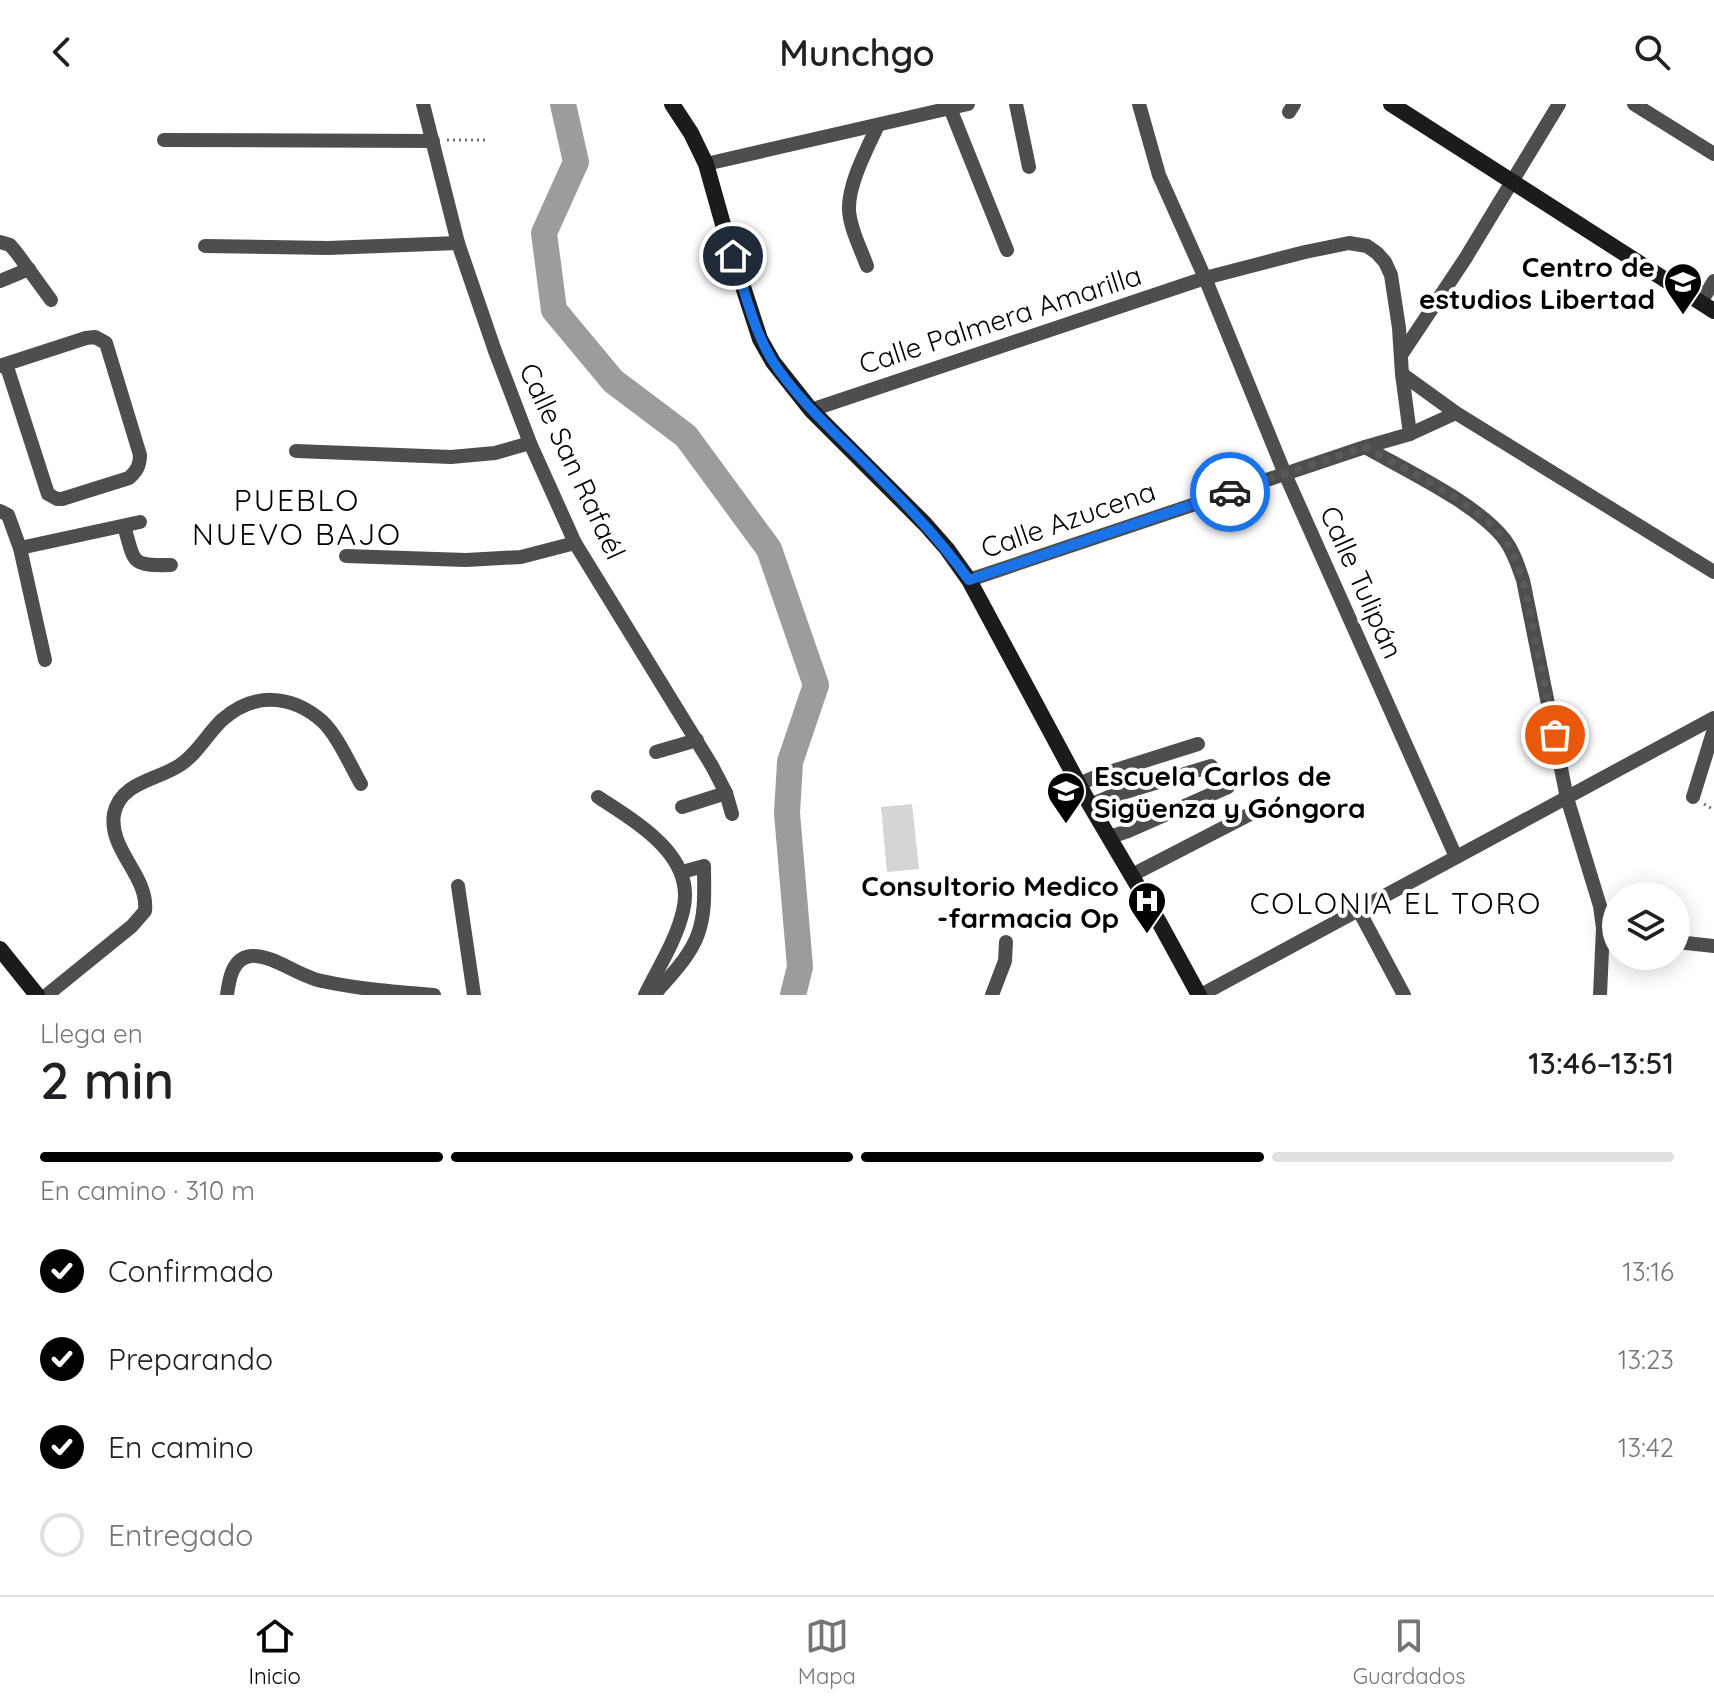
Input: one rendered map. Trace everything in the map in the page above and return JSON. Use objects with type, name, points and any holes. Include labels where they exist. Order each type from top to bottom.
[{"type":"main road","points":[[672,104],[706,164],[760,339],[773,362],[811,410],[925,524],[969,580],[1090,805],[1200,995]]},
{"type":"main road","points":[[1391,104],[1707,307]]},
{"type":"main road","points":[[0,949],[37,995]]},
{"type":"street","name":"Calle San Rafaél","points":[[423,104],[458,243],[530,443],[575,543],[697,740],[726,793],[732,814]]},
{"type":"street","points":[[706,164],[968,104]]},
{"type":"street","points":[[1016,104],[1029,167]]},
{"type":"street","name":"Calle Tulipán","points":[[1139,104],[1159,175],[1285,474],[1456,857]]},
{"type":"street","points":[[1401,355],[1465,259],[1559,104]]},
{"type":"street","points":[[1634,104],[1714,154]]},
{"type":"street","points":[[950,108],[1007,250]]},
{"type":"street","points":[[867,266],[850,221],[849,209],[856,180],[878,125]]},
{"type":"street","points":[[164,140],[433,141]]},
{"type":"street","points":[[0,242],[10,245],[51,300]]},
{"type":"street","points":[[205,246],[328,248],[458,243]]},
{"type":"street","name":"Calle Palmera Amarilla","points":[[811,410],[1205,278],[1349,243],[1367,246],[1385,262],[1391,275],[1410,434]]},
{"type":"street","points":[[0,281],[29,269]]},
{"type":"street","points":[[1707,307],[1714,281]]},
{"type":"street","points":[[95,337],[106,343],[140,455],[135,473],[129,478],[62,499],[48,494],[3,365],[86,338],[95,337]]},
{"type":"street","points":[[1402,374],[1456,413],[1714,572]]},
{"type":"street","name":"Calle Azucena","points":[[969,580],[1410,434],[1456,413]]},
{"type":"street","points":[[296,451],[451,457],[495,453],[530,443]]},
{"type":"street","points":[[1365,447],[1489,523],[1506,541],[1516,558],[1567,798],[1602,917],[1600,995]]},
{"type":"street","points":[[0,511],[8,515],[20,548],[45,660]]},
{"type":"street","points":[[20,548],[140,522]]},
{"type":"street","points":[[124,526],[138,562],[171,565]]},
{"type":"street","points":[[346,556],[466,560],[521,557],[575,543]]},
{"type":"street","points":[[47,995],[132,926],[145,911],[146,896],[116,837],[113,824],[114,811],[120,800],[127,790],[182,764],[223,719],[245,703],[262,699],[288,701],[304,709],[333,735],[361,784]]},
{"type":"street","points":[[1200,995],[1714,718]]},
{"type":"street","points":[[1693,797],[1714,729]]},
{"type":"street","points":[[656,752],[697,740]]},
{"type":"street","points":[[1079,784],[1198,744]]},
{"type":"street","points":[[1090,805],[1211,766]]},
{"type":"street","points":[[1110,837],[1228,787]]},
{"type":"street","points":[[682,807],[726,793]]},
{"type":"street","points":[[598,797],[641,825],[671,855],[682,872],[686,891],[683,912],[645,995]]},
{"type":"street","points":[[1132,875],[1258,810]]},
{"type":"street","points":[[654,995],[689,952],[698,935],[704,906],[704,866],[682,872]]},
{"type":"street","points":[[458,886],[474,995]]},
{"type":"street","points":[[1358,909],[1404,995]]},
{"type":"street","points":[[992,995],[1002,973],[1006,942]]},
{"type":"street","points":[[1690,943],[1714,946]]},
{"type":"street","points":[[227,995],[235,966],[253,955],[318,981],[434,995]]},
{"type":"street","points":[[318,981],[331,995]]},
{"type":"path","points":[[433,141],[487,140]]},
{"type":"shaded area","points":[[912,804],[919,869],[887,872],[881,807]]},
{"type":"waterway","points":[[563,104],[576,162],[544,233],[554,310],[613,381],[686,436],[769,549],[816,685],[790,762],[787,813],[800,967],[793,995]]},
{"type":"way so far","points":[[1230,492],[1365,447],[1466,506],[1489,523],[1506,541],[1523,580],[1555,735]]},
{"type":"place","name":"Centro de estudios Libertad","points":[[1683,316]]},
{"type":"place","name":"Escuela Carlos de Sigüenza y Góngora","points":[[1066,825]]},
{"type":"place","name":"Consultorio Medico -farmacia Op","points":[[1147,935]]},
{"type":"district","name":"PUEBLO NUEVO BAJO","points":[[297,517]]},
{"type":"district","name":"COLONIA EL TORO","points":[[1396,903]]},
{"type":"route","points":[[733,256],[760,339],[773,362],[811,410],[925,524],[969,580],[1230,492]]}]
